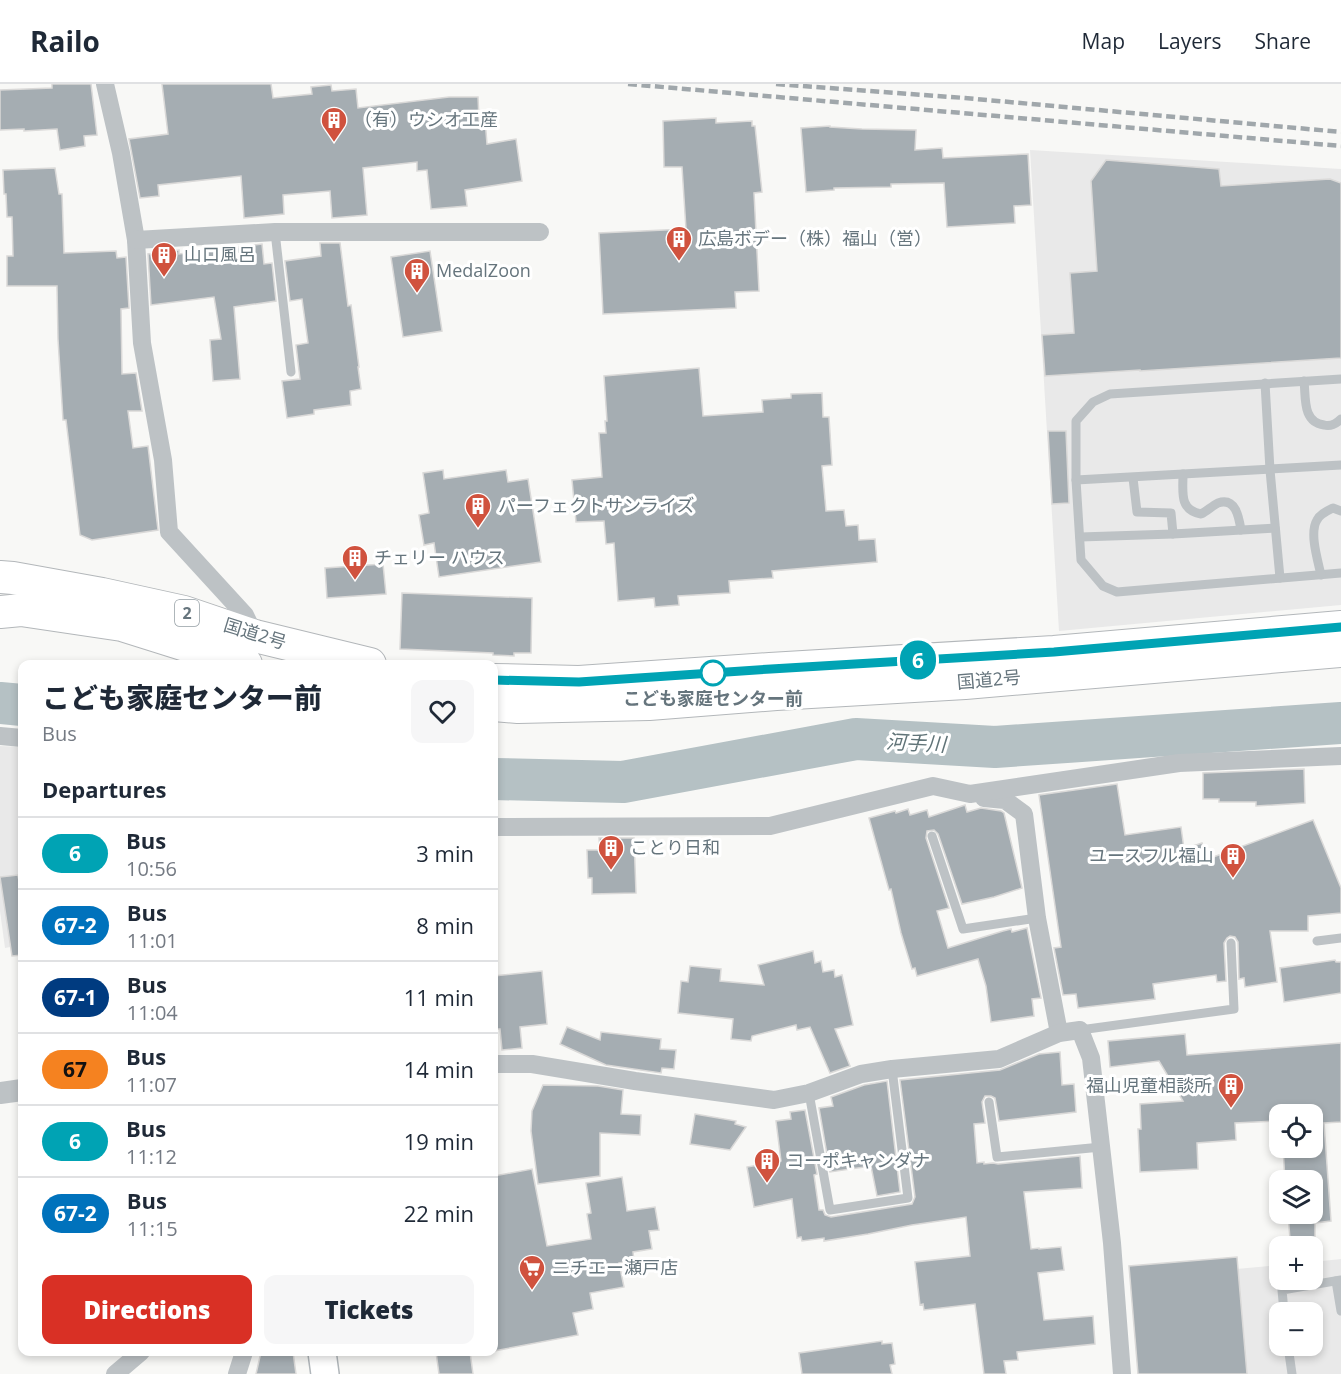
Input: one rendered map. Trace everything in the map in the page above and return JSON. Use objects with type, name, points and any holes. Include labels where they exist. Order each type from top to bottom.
[{"type":"highway","name":"国道2号","points":[[0,577],[91,592],[184,612],[250,655]]},
{"type":"highway","name":"国道2号","points":[[0,612],[21,610],[122,625],[250,655],[317,660]]},
{"type":"highway","name":"国道2号","points":[[498,680],[591,681],[1054,652],[1341,627]]},
{"type":"highway","name":"国道2号","points":[[498,705],[528,707],[649,704],[977,682],[1341,651]]},
{"type":"main road","points":[[323,1356],[325,1374]]},
{"type":"street","points":[[105,84],[121,153],[136,240],[142,343],[163,460],[169,532],[245,615],[250,655]]},
{"type":"street","points":[[136,240],[275,232],[540,232]]},
{"type":"street","points":[[0,736],[18,738]]},
{"type":"street","points":[[498,827],[770,826],[933,786],[970,794],[1179,764],[1341,756]]},
{"type":"street","points":[[933,786],[953,795],[1005,800],[1024,814],[1037,918],[1059,1033]]},
{"type":"street","points":[[498,1064],[532,1064],[774,1100],[809,1093],[861,1074],[999,1059],[1059,1033],[1080,1030],[1091,1058],[1112,1243],[1121,1374]]},
{"type":"street","points":[[0,1093],[18,1091]]},
{"type":"street","points":[[115,1374],[136,1356]]},
{"type":"street","points":[[237,1374],[243,1356]]},
{"type":"lane","points":[[275,232],[291,372]]},
{"type":"lane","points":[[1341,379],[1110,394],[1093,402],[1076,421],[1076,480],[1081,560],[1103,586],[1117,592],[1341,573]]},
{"type":"lane","points":[[1304,381],[1308,415],[1315,422],[1331,426],[1341,419]]},
{"type":"lane","points":[[1265,383],[1280,578]]},
{"type":"lane","points":[[1076,480],[1341,465]]},
{"type":"lane","points":[[1183,474],[1183,497],[1185,506],[1189,510],[1201,514],[1222,502],[1230,504],[1239,514],[1241,530]]},
{"type":"lane","points":[[1133,478],[1137,512],[1171,513],[1173,534]]},
{"type":"lane","points":[[1322,575],[1315,546],[1316,521],[1333,508],[1341,512]]},
{"type":"lane","points":[[1080,537],[1275,528]]},
{"type":"lane","points":[[932,836],[963,929],[1037,918]]},
{"type":"lane","points":[[1317,941],[1341,938]]},
{"type":"lane","points":[[1080,1030],[1234,1009],[1231,943]]},
{"type":"lane","points":[[809,1093],[830,1210],[908,1198],[892,1070]]},
{"type":"lane","points":[[989,1102],[997,1157],[1101,1147]]},
{"type":"lane","points":[[1283,1302],[1282,1290],[1339,1280],[1341,1311]]},
{"type":"lane","points":[[1289,1356],[1292,1374]]},
{"type":"shaded area","points":[[1030,150],[1341,169],[1341,605],[1059,631]]},
{"type":"shaded area","points":[[0,746],[18,747],[18,946],[5,948],[0,911]]},
{"type":"shaded area","points":[[1341,1259],[1341,1374],[1138,1374],[1139,1278],[1269,1266],[1269,1290],[1323,1290],[1323,1261]]},
{"type":"building","points":[[52,84],[91,84],[97,135],[84,136],[85,146],[60,150],[57,129],[0,130],[0,90],[52,88]]},
{"type":"building","points":[[162,84],[271,84],[273,98],[312,94],[311,87],[331,85],[332,91],[356,89],[358,108],[449,97],[478,97],[479,120],[485,119],[487,144],[516,139],[522,181],[465,190],[467,206],[431,209],[427,170],[417,171],[417,162],[363,168],[367,215],[332,218],[330,191],[283,195],[284,214],[244,218],[241,176],[158,185],[159,196],[140,198],[129,139],[168,134]]},
{"type":"building","points":[[716,118],[716,123],[752,121],[752,126],[755,126],[762,192],[754,193],[759,291],[735,292],[736,308],[603,314],[599,233],[686,229],[682,167],[664,167],[663,121]]},
{"type":"building","points":[[830,126],[916,130],[915,150],[942,148],[943,158],[1028,154],[1031,205],[1014,206],[1015,223],[947,227],[944,183],[891,184],[891,187],[834,188],[834,190],[806,192],[801,128]]},
{"type":"building","points":[[1106,160],[1219,169],[1221,186],[1330,179],[1341,183],[1341,358],[1045,376],[1042,335],[1074,333],[1070,273],[1097,271],[1091,181]]},
{"type":"building","points":[[55,168],[59,194],[62,194],[64,253],[116,251],[117,258],[126,257],[129,308],[121,309],[122,374],[136,373],[142,411],[128,411],[133,448],[148,446],[158,530],[92,540],[80,535],[66,420],[63,420],[57,286],[7,286],[7,256],[13,256],[12,217],[7,217],[3,170]]},
{"type":"building","points":[[320,243],[340,243],[348,306],[351,305],[361,389],[350,391],[351,405],[314,410],[314,414],[287,418],[282,381],[300,379],[296,345],[308,343],[302,299],[290,301],[285,261],[321,256]]},
{"type":"building","points":[[262,244],[264,264],[272,263],[276,301],[234,307],[240,379],[213,381],[210,340],[221,339],[214,297],[151,305],[148,254],[179,250],[179,254]]},
{"type":"building","name":"MedalZoon","points":[[430,251],[442,331],[403,337],[391,257]]},
{"type":"building","points":[[699,368],[703,416],[763,412],[762,400],[791,398],[791,394],[822,393],[823,417],[829,417],[832,465],[822,466],[826,511],[844,510],[846,526],[858,525],[859,540],[875,539],[877,562],[772,571],[773,578],[729,581],[730,593],[678,596],[679,605],[655,607],[654,598],[618,601],[614,543],[606,544],[604,521],[576,522],[572,480],[602,477],[599,433],[606,433],[605,421],[607,421],[604,376]]},
{"type":"building","points":[[1048,431],[1066,431],[1069,503],[1052,504]]},
{"type":"building","name":"パーフェクトサンライズ","points":[[443,470],[444,479],[506,470],[508,482],[528,479],[541,562],[439,577],[434,543],[424,545],[419,515],[429,513],[423,473]]},
{"type":"building","name":"チェリー ハウス","points":[[383,564],[386,594],[327,598],[325,568]]},
{"type":"building","points":[[402,593],[532,598],[531,653],[514,653],[514,656],[400,649]]},
{"type":"building","points":[[1304,769],[1305,803],[1256,806],[1256,802],[1219,802],[1219,799],[1203,799],[1203,773]]},
{"type":"building","points":[[1117,784],[1125,835],[1181,827],[1184,849],[1202,843],[1208,859],[1313,820],[1341,888],[1341,913],[1308,916],[1308,931],[1270,931],[1277,982],[1245,987],[1244,978],[1239,979],[1238,942],[1235,937],[1230,936],[1224,943],[1226,981],[1217,982],[1216,975],[1153,984],[1155,999],[1078,1008],[1076,994],[1063,995],[1054,948],[1061,947],[1039,795]]},
{"type":"building","points":[[965,805],[967,812],[981,808],[1004,813],[1022,888],[962,904],[938,834],[934,830],[927,831],[926,838],[949,908],[937,911],[948,948],[1003,931],[1011,929],[1012,932],[1027,928],[1041,998],[1032,999],[1034,1016],[991,1022],[986,986],[978,959],[917,976],[915,968],[912,969],[869,818],[908,809],[910,815],[927,810],[929,817]]},
{"type":"building","name":"ことり日和","points":[[599,838],[634,838],[636,893],[592,894],[592,878],[588,878],[587,850],[600,850]]},
{"type":"building","points":[[18,875],[18,955],[12,956],[0,877]]},
{"type":"building","points":[[813,951],[815,963],[821,961],[823,972],[834,970],[835,977],[842,975],[853,1025],[835,1029],[850,1066],[830,1073],[810,1027],[797,1030],[796,1025],[752,1036],[751,1041],[731,1039],[733,1019],[678,1013],[681,981],[688,982],[690,966],[721,969],[720,981],[764,985],[758,965]]},
{"type":"building","points":[[1335,960],[1341,962],[1341,993],[1284,1002],[1280,968]]},
{"type":"building","points":[[542,971],[547,1024],[520,1027],[522,1048],[502,1050],[500,1029],[498,1029],[498,976]]},
{"type":"building","points":[[567,1027],[600,1040],[601,1032],[661,1039],[660,1049],[676,1050],[674,1069],[662,1068],[661,1073],[606,1065],[560,1044]]},
{"type":"building","name":"福山児童相談所","points":[[1185,1034],[1187,1055],[1341,1043],[1341,1122],[1324,1123],[1331,1221],[1323,1222],[1323,1170],[1284,1170],[1284,1158],[1323,1158],[1323,1104],[1269,1104],[1269,1121],[1235,1123],[1236,1140],[1197,1143],[1198,1169],[1140,1172],[1138,1129],[1141,1129],[1140,1104],[1183,1101],[1159,1061],[1110,1067],[1108,1041]]},
{"type":"building","points":[[1060,1052],[1062,1085],[1074,1084],[1076,1112],[999,1121],[995,1098],[985,1096],[982,1102],[985,1123],[974,1124],[977,1163],[998,1164],[1080,1156],[1082,1188],[1024,1192],[1031,1249],[1061,1247],[1064,1270],[1038,1273],[1044,1320],[1093,1316],[1095,1344],[1017,1352],[1018,1360],[1004,1361],[1006,1374],[984,1374],[975,1304],[924,1310],[923,1304],[920,1305],[915,1262],[970,1256],[966,1217],[824,1241],[824,1238],[802,1241],[801,1237],[797,1238],[792,1199],[754,1207],[747,1167],[781,1161],[776,1121],[791,1119],[790,1112],[805,1110],[817,1174],[814,1175],[819,1210],[823,1210],[825,1215],[831,1217],[912,1204],[915,1197],[900,1080],[1000,1070],[1039,1054]]},
{"type":"building","points":[[887,1081],[900,1192],[877,1196],[871,1166],[830,1172],[819,1108],[833,1106],[831,1097],[864,1085]]},
{"type":"building","points":[[543,1085],[598,1086],[623,1090],[621,1114],[641,1115],[640,1135],[600,1133],[600,1176],[538,1184],[531,1131],[532,1111]]},
{"type":"building","points":[[695,1114],[736,1121],[735,1124],[746,1127],[730,1150],[690,1144]]},
{"type":"building","points":[[532,1169],[547,1246],[591,1239],[587,1214],[591,1213],[586,1183],[622,1177],[627,1211],[655,1207],[659,1230],[649,1231],[652,1249],[633,1252],[634,1261],[619,1263],[624,1287],[590,1293],[593,1309],[573,1313],[578,1335],[498,1350],[498,1175]]},
{"type":"building","name":"福山児童相談所","points":[[1289,1224],[1315,1224],[1315,1236],[1290,1236]]},
{"type":"building","points":[[1237,1257],[1247,1374],[1138,1374],[1129,1266]]},
{"type":"building","points":[[882,1341],[882,1344],[892,1343],[895,1364],[890,1365],[892,1374],[802,1374],[799,1353]]},
{"type":"building","points":[[260,1356],[294,1356],[296,1374],[256,1374]]},
{"type":"building","points":[[437,1356],[471,1356],[473,1374],[439,1374]]},
{"type":"waterway","name":"河手川","points":[[0,703],[18,705]]},
{"type":"waterway","name":"河手川","points":[[498,779],[623,782],[856,739],[995,747],[1341,723]]},
{"type":"railway","points":[[628,84],[1341,146]]},
{"type":"railway","points":[[776,84],[965,98],[1341,132]]},
{"type":"bus line","name":"6","points":[[498,680],[579,682],[1054,652],[1341,627]]},
{"type":"place","name":"（有）ウシオ工産","points":[[334,143]]},
{"type":"place","name":"広島ボデー（株）福山（営）","points":[[679,262]]},
{"type":"place","name":"山口風呂","points":[[164,278]]},
{"type":"place","name":"MedalZoon","points":[[417,294]]},
{"type":"place","name":"パーフェクトサンライズ","points":[[478,529]]},
{"type":"place","name":"チェリー ハウス","points":[[355,581]]},
{"type":"place","name":"こども家庭センター前","points":[[713,673]]},
{"type":"place","name":"ことり日和","points":[[611,871]]},
{"type":"place","name":"ユースフル福山","points":[[1233,879]]},
{"type":"place","name":"福山児童相談所","points":[[1231,1109]]},
{"type":"place","name":"コーポキャンダナ","points":[[767,1184]]},
{"type":"place","name":"ニチエー瀬戸店","points":[[532,1291]]}]
